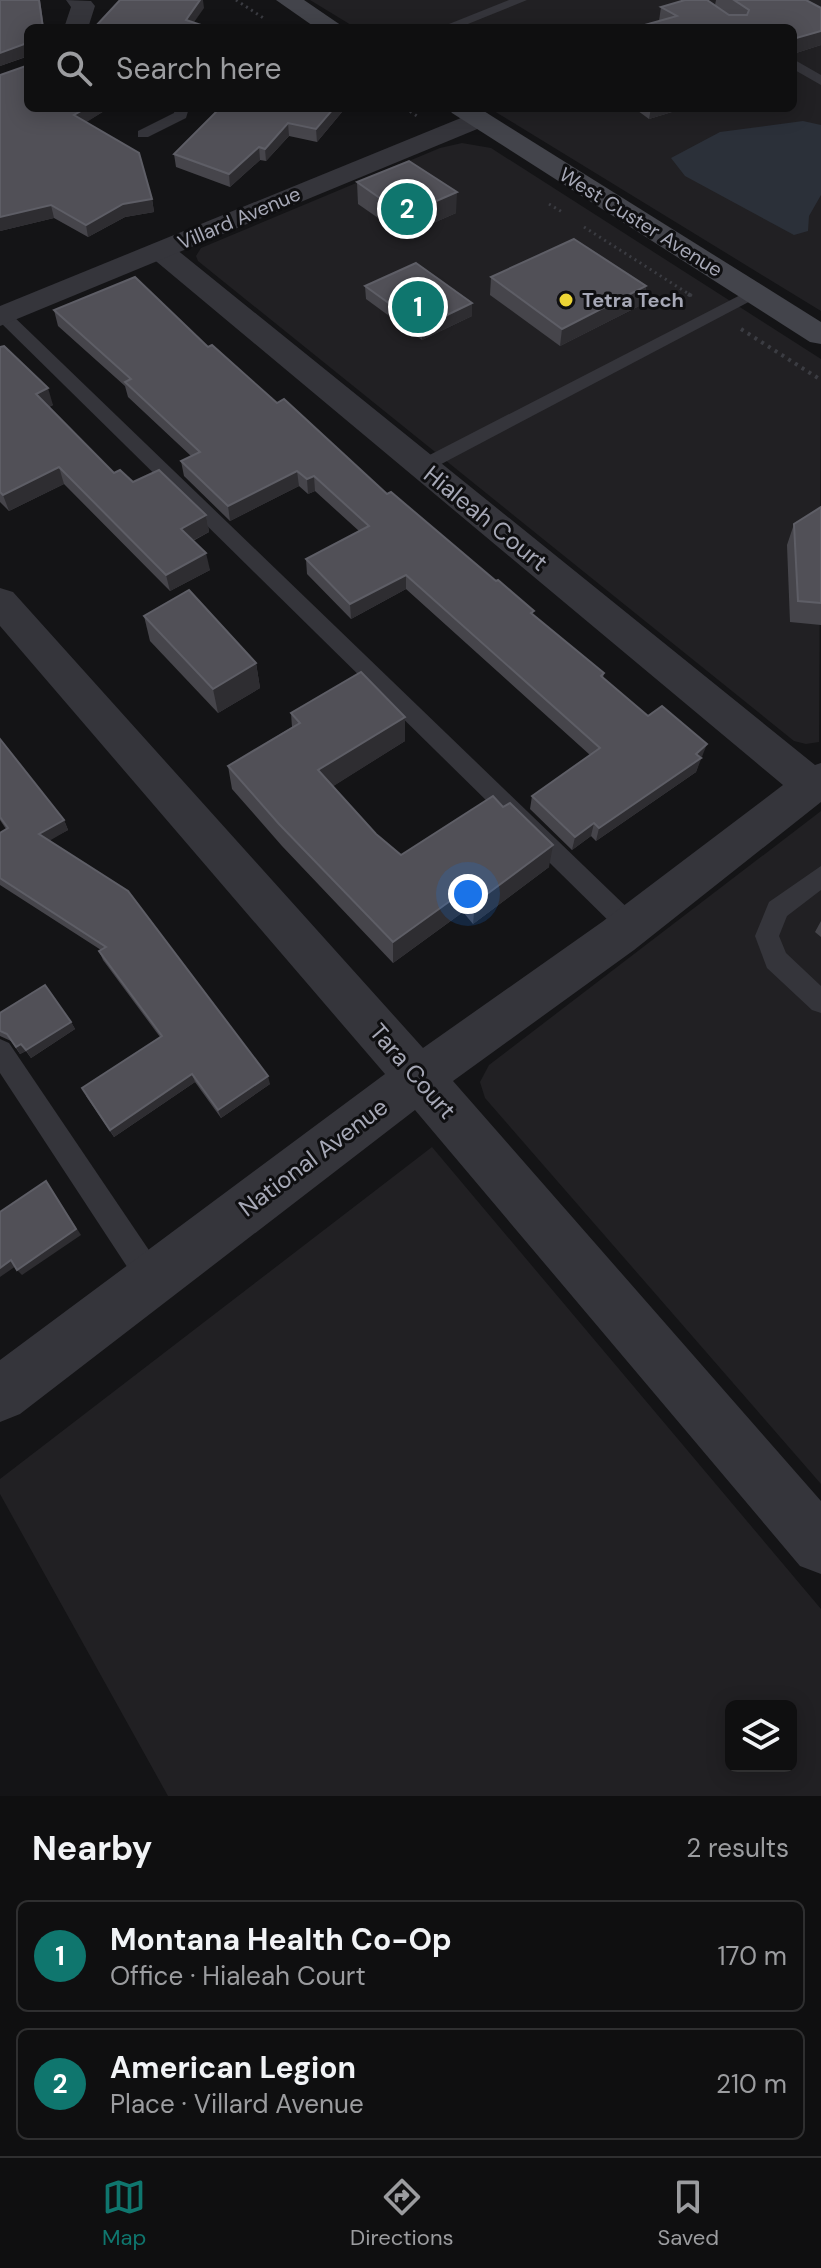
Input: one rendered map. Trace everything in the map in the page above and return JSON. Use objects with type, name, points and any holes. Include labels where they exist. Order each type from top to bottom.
[{"type":"main road","points":[[288,0],[327,24]]},
{"type":"main road","name":"West Custer Avenue","points":[[469,114],[754,293],[816,325]]},
{"type":"street","points":[[77,24],[83,6],[78,0]]},
{"type":"street","name":"Villard Avenue","points":[[1,315],[161,251],[469,114]]},
{"type":"street","name":"Hialeah Court","points":[[161,251],[817,782]]},
{"type":"street","name":"Tara Court","points":[[0,601],[419,1078],[821,1545]]},
{"type":"street","name":"National Avenue","points":[[0,1394],[419,1078],[630,926],[817,782]]},
{"type":"lane","points":[[457,24],[521,0]]},
{"type":"lane","points":[[797,66],[821,81]]},
{"type":"lane","points":[[143,134],[181,112]]},
{"type":"lane","points":[[423,466],[754,293]]},
{"type":"lane","points":[[1,315],[630,926]]},
{"type":"lane","points":[[821,876],[778,909],[767,936],[776,960],[821,1002]]},
{"type":"lane","points":[[0,1051],[151,1278]]},
{"type":"path","points":[[236,0],[269,21]]},
{"type":"path","points":[[584,227],[700,302]]},
{"type":"path","points":[[732,323],[821,380]]},
{"type":"shaded area","points":[[310,0],[821,0],[821,311],[496,112],[797,112],[797,24],[349,24]]},
{"type":"shaded area","points":[[803,121],[821,125],[821,195],[809,216],[808,231],[794,235],[685,176],[671,158],[720,132]]},
{"type":"shaded area","points":[[462,143],[491,148],[821,359],[819,742],[806,744],[794,741],[198,261],[196,256],[201,248],[440,148]]},
{"type":"shaded area","points":[[821,811],[821,1484],[485,1098],[480,1082],[489,1065]]},
{"type":"shaded area","points":[[432,1147],[821,1609],[821,1796],[168,1796],[0,1494],[0,1479]]},
{"type":"building","points":[[0,0],[39,0],[42,24],[24,24],[24,44],[0,53]]},
{"type":"building","points":[[120,0],[200,0],[186,20],[198,24],[98,24]]},
{"type":"building","points":[[685,0],[707,0],[729,15],[747,15],[749,10],[734,0],[806,0],[821,8],[821,31],[797,38],[797,24],[648,24],[677,16],[661,7]]},
{"type":"building","points":[[24,67],[24,112],[79,112],[74,115],[139,153],[152,199],[123,204],[86,225],[51,205],[0,217],[0,75]]},
{"type":"building","points":[[216,112],[331,112],[316,129],[288,123],[265,149],[259,147],[229,174],[174,154]]},
{"type":"building","points":[[409,161],[457,192],[404,215],[357,182]]},
{"type":"building","name":"Tetra Tech","points":[[574,239],[646,286],[562,329],[491,277]]},
{"type":"building","points":[[416,263],[472,303],[422,327],[365,286]]},
{"type":"building","points":[[135,277],[208,347],[212,345],[277,403],[284,399],[387,494],[391,492],[498,580],[648,716],[662,706],[707,744],[696,754],[701,758],[599,828],[594,823],[575,837],[532,796],[600,748],[406,575],[350,604],[306,559],[369,526],[314,476],[307,479],[297,471],[228,506],[181,461],[200,452],[125,382],[131,379],[54,310]]},
{"type":"building","points":[[4,346],[48,388],[36,394],[114,473],[120,470],[133,482],[159,470],[206,515],[181,529],[206,553],[166,575],[59,467],[3,495],[0,492],[0,347]]},
{"type":"building","points":[[821,507],[821,603],[798,601],[794,524]]},
{"type":"building","points":[[189,590],[256,663],[213,689],[144,616]]},
{"type":"building","points":[[361,672],[405,717],[318,770],[376,834],[401,855],[493,796],[503,807],[510,803],[553,845],[475,903],[464,891],[393,942],[279,824],[228,766],[300,723],[291,713]]},
{"type":"building","points":[[0,739],[64,820],[39,834],[128,891],[268,1076],[218,1110],[192,1074],[110,1130],[82,1088],[162,1036],[99,951],[106,947],[0,878],[0,833],[8,828],[0,817]]},
{"type":"building","points":[[45,985],[71,1022],[26,1050],[21,1044],[16,1047],[7,1034],[0,1031],[0,1013]]},
{"type":"building","points":[[46,1181],[76,1229],[17,1270],[11,1260],[0,1268],[0,1212]]},
{"type":"place","name":"American Legion","points":[[407,209]]},
{"type":"place","name":"Tetra Tech","points":[[566,300]]},
{"type":"place","name":"Montana Health Co-Op","points":[[418,307]]}]
